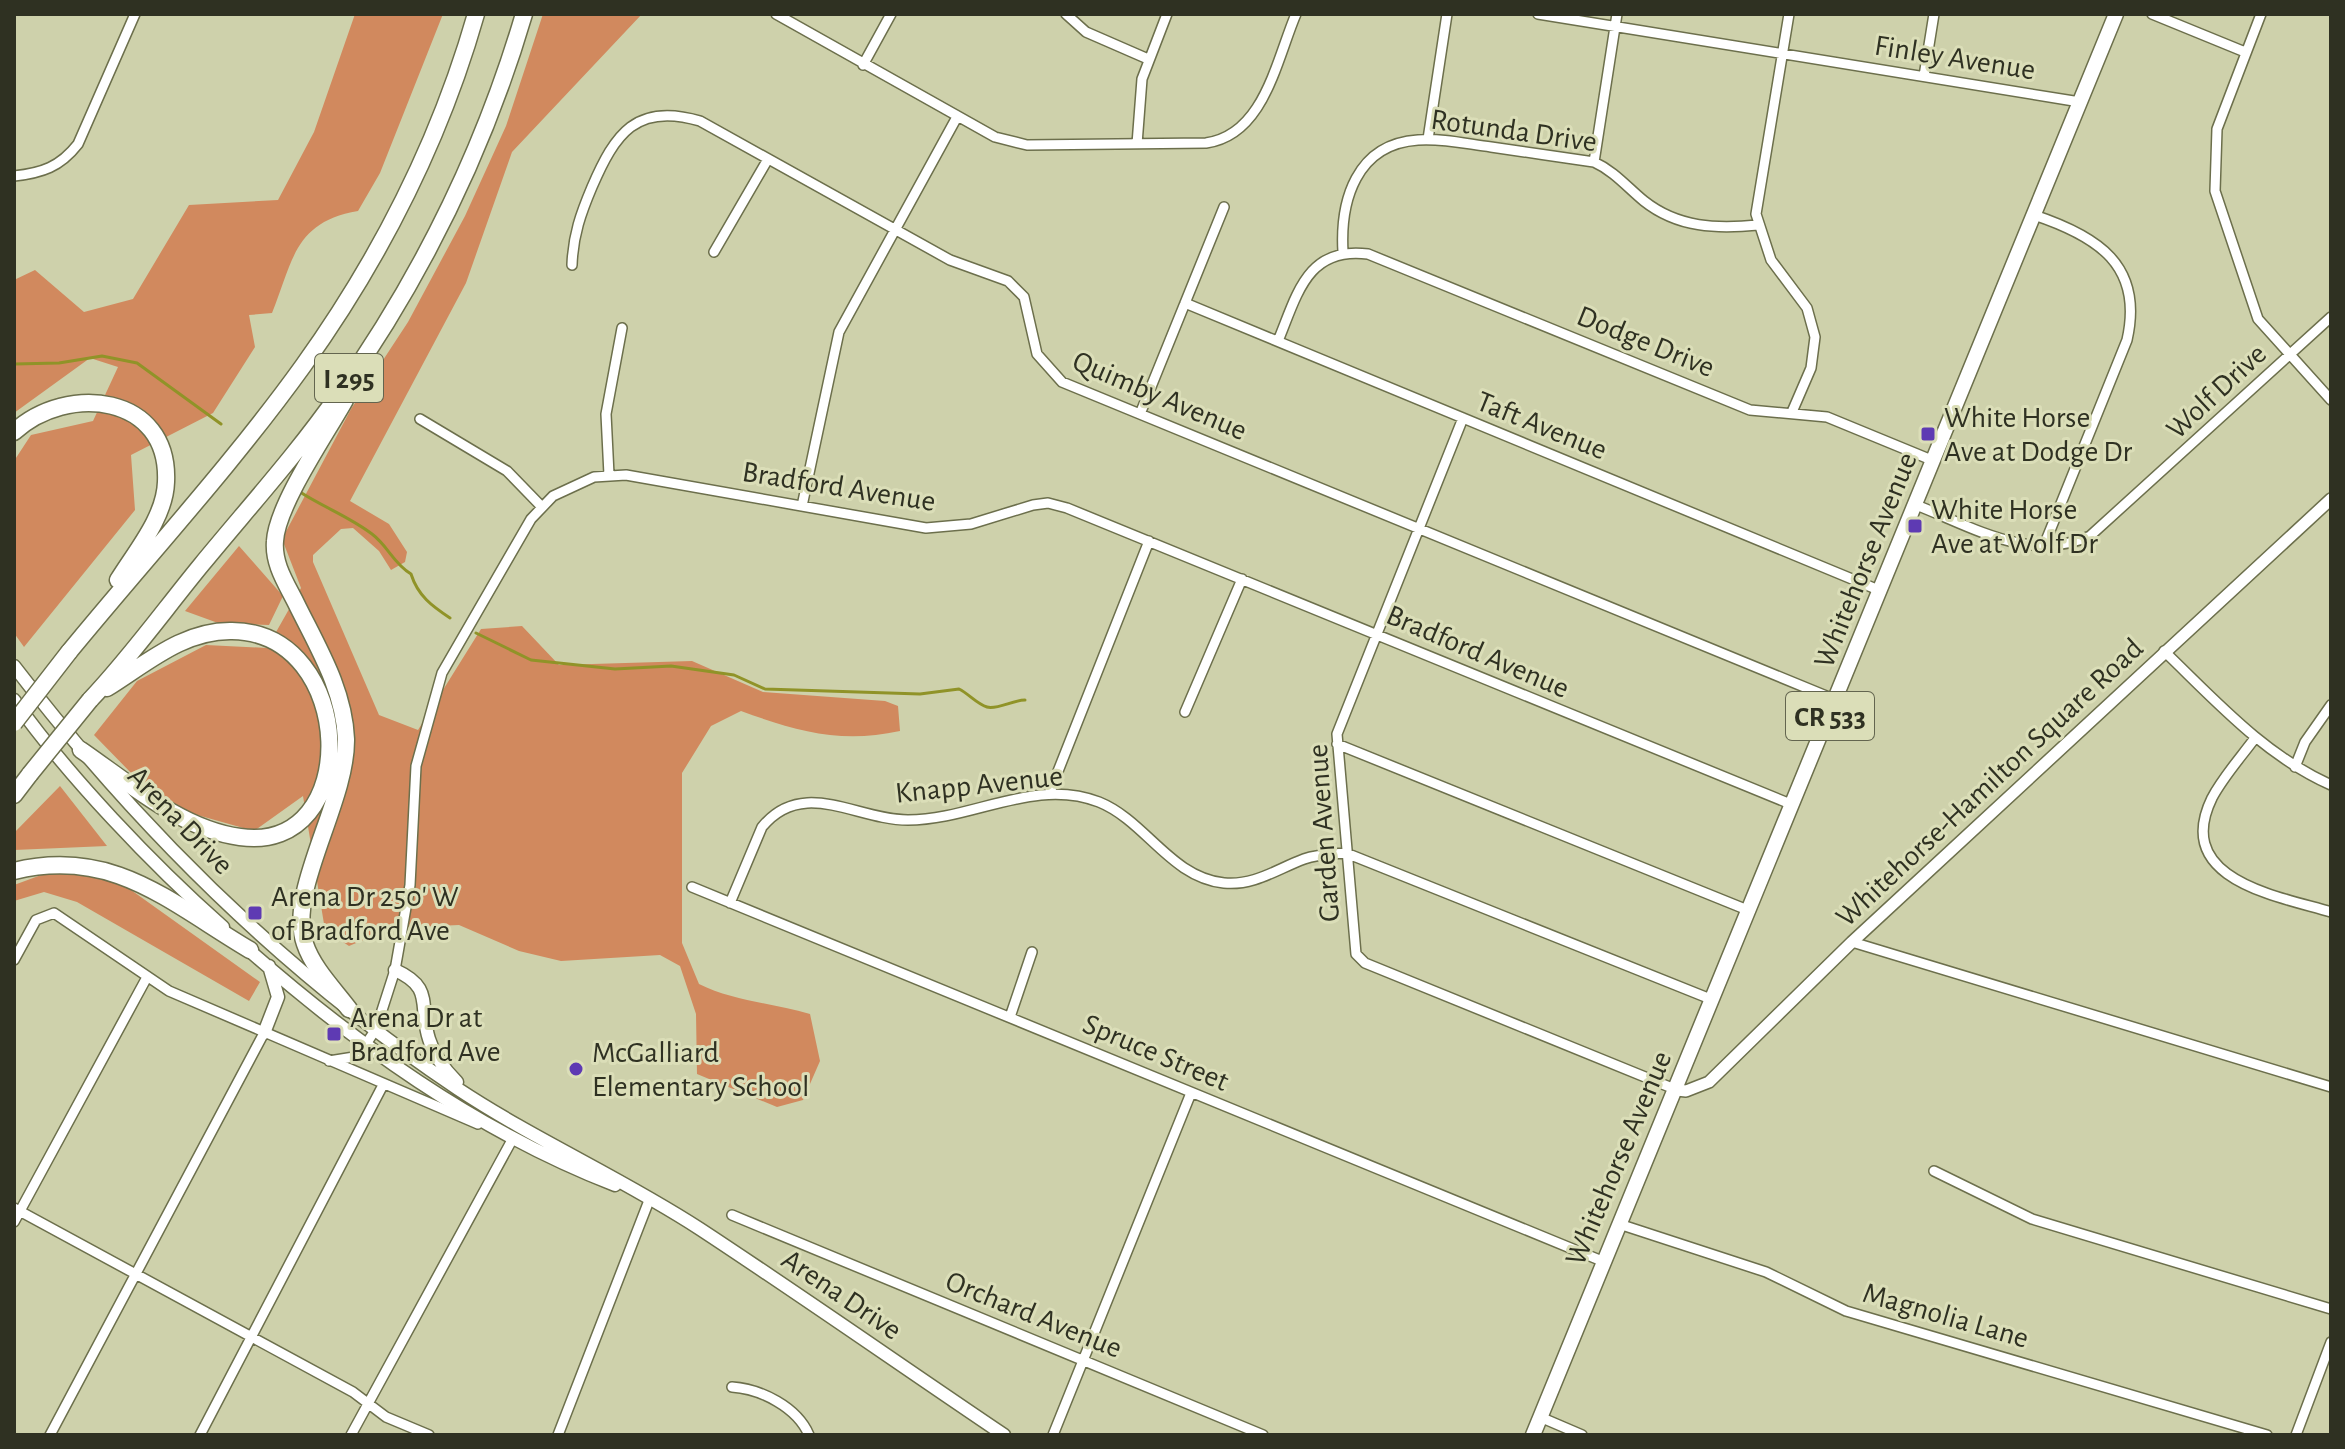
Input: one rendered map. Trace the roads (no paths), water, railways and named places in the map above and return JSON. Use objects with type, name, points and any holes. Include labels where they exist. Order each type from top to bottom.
[{"type":"highway","name":"I 295","points":[[14,723],[69,652],[264,418],[349,297],[400,205],[427,148],[476,14]]},
{"type":"highway","name":"I 295","points":[[14,795],[300,446],[398,304],[460,186],[496,98],[524,14]]},
{"type":"highway","points":[[349,1009],[311,959],[300,915],[342,780],[343,714],[333,679],[280,571],[274,544],[280,517],[398,304]]},
{"type":"highway","points":[[14,432],[52,407],[85,401],[103,402],[139,420],[162,453],[166,482],[160,511],[91,626]]},
{"type":"highway","points":[[81,750],[176,814],[238,837],[266,837],[292,826],[312,808],[328,772],[329,731],[311,674],[291,652],[256,634],[232,631],[192,637],[170,647],[92,697]]},
{"type":"highway","points":[[14,871],[69,862],[119,874],[250,950]]},
{"type":"main road","name":"Whitehorse Avenue","points":[[1533,1435],[2116,14]]},
{"type":"main road","name":"Arena Drive","points":[[14,666],[81,750],[198,878],[262,937],[349,1009],[477,1100],[650,1198],[1004,1435]]},
{"type":"main road","name":"Arena Drive","points":[[14,700],[35,730],[197,904],[366,1044],[495,1131],[650,1198]]},
{"type":"main road","points":[[264,1033],[278,997],[267,963]]},
{"type":"main road","points":[[395,970],[418,984],[435,1053],[453,1078],[477,1100]]},
{"type":"street","points":[[14,176],[49,170],[69,156],[78,144],[135,14]]},
{"type":"street","points":[[776,14],[957,117],[1010,142],[1137,144],[1206,143],[1240,131],[1256,112],[1296,14]]},
{"type":"street","points":[[863,65],[891,14]]},
{"type":"street","points":[[1066,14],[1086,32],[1148,59]]},
{"type":"street","points":[[1137,144],[1138,101],[1148,59],[1167,14]]},
{"type":"street","points":[[1428,139],[1447,14]]},
{"type":"street","name":"Finley Avenue","points":[[1538,14],[2080,102]]},
{"type":"street","points":[[1594,162],[1617,14]]},
{"type":"street","points":[[1789,14],[1757,201],[1758,225],[1771,260],[1807,308],[1815,337],[1811,368],[1792,412]]},
{"type":"street","points":[[1924,76],[1934,14]]},
{"type":"street","points":[[2152,14],[2245,52]]},
{"type":"street","points":[[2261,14],[2217,129],[2215,191],[2250,302],[2269,334],[2331,400]]},
{"type":"street","name":"Quimby Avenue","points":[[572,265],[577,224],[614,141],[635,124],[664,116],[687,117],[950,260],[1008,281],[1024,297],[1037,354],[1052,375],[1836,700]]},
{"type":"street","points":[[802,506],[839,332],[957,117]]},
{"type":"street","name":"Rotunda Drive","points":[[1343,252],[1343,212],[1359,172],[1394,145],[1428,139],[1594,162],[1608,168],[1647,203],[1674,218],[1719,228],[1758,225]]},
{"type":"street","points":[[714,252],[768,159]]},
{"type":"street","points":[[1140,414],[1224,207]]},
{"type":"street","points":[[2034,215],[2083,233],[2106,251],[2124,278],[2131,309],[2127,340],[2043,548]]},
{"type":"street","points":[[1278,341],[1306,277],[1323,261],[1343,252]]},
{"type":"street","name":"Dodge Drive","points":[[1343,252],[1376,256],[1750,410],[1827,417],[1934,461]]},
{"type":"street","name":"Taft Avenue","points":[[1185,303],[1881,591]]},
{"type":"street","name":"Wolf Drive","points":[[1916,505],[2015,544],[2043,548],[2074,543],[2102,527],[2331,317]]},
{"type":"street","points":[[609,475],[606,414],[622,328]]},
{"type":"street","name":"Garden Avenue","points":[[1463,418],[1337,734],[1356,954],[1365,963],[1677,1090]]},
{"type":"street","points":[[420,419],[507,471],[541,506]]},
{"type":"street","name":"Bradford Avenue","points":[[366,1044],[376,1029],[395,970],[410,885],[416,766],[432,699],[453,650],[541,506],[578,482],[609,475],[690,484],[926,528],[971,524],[1048,503],[1149,541],[1793,805]]},
{"type":"street","name":"Whitehorse-Hamilton Square Road","points":[[1677,1090],[1686,1091],[1709,1082],[1852,942],[2331,499]]},
{"type":"street","points":[[1049,794],[1149,541]]},
{"type":"street","points":[[1185,712],[1242,579]]},
{"type":"street","points":[[2164,651],[2255,738],[2295,767],[2331,785]]},
{"type":"street","points":[[2295,767],[2305,742],[2331,705]]},
{"type":"street","points":[[2255,738],[2213,795],[2206,812],[2206,842],[2211,854],[2217,866],[2236,882],[2331,912]]},
{"type":"street","points":[[1337,744],[1750,911]]},
{"type":"street","name":"Knapp Avenue","points":[[730,903],[762,827],[793,803],[814,800],[873,817],[912,820],[1049,794],[1082,797],[1114,810],[1183,869],[1211,881],[1257,880],[1305,858],[1346,853],[1713,1000]]},
{"type":"street","name":"Spruce Street","points":[[692,887],[1602,1261]]},
{"type":"street","points":[[16,956],[36,920],[54,913],[146,979],[383,1085],[495,1131]]},
{"type":"street","points":[[1852,942],[2331,1087]]},
{"type":"street","points":[[1010,1017],[1032,952]]},
{"type":"street","points":[[14,1222],[17,1209],[146,979]]},
{"type":"street","points":[[50,1435],[264,1033]]},
{"type":"street","points":[[329,1061],[354,1057],[366,1044]]},
{"type":"street","points":[[200,1435],[383,1085]]},
{"type":"street","points":[[1053,1435],[1191,1093]]},
{"type":"street","points":[[351,1435],[512,1140]]},
{"type":"street","points":[[1934,1171],[2032,1219],[2331,1309]]},
{"type":"street","points":[[558,1435],[650,1198]]},
{"type":"street","points":[[17,1209],[254,1336],[368,1403],[386,1417],[429,1435]]},
{"type":"street","name":"Orchard Avenue","points":[[732,1215],[784,1242],[1263,1435]]},
{"type":"street","name":"Magnolia Lane","points":[[1619,1224],[1766,1272],[1846,1311],[2267,1435]]},
{"type":"street","points":[[2296,1435],[2331,1342]]},
{"type":"street","points":[[732,1387],[763,1393],[798,1418],[809,1435]]},
{"type":"street","points":[[1540,1417],[1582,1435]]},
{"type":"waterway","points":[[14,364],[59,363],[102,356],[137,363],[221,424]]},
{"type":"waterway","points":[[300,492],[372,534],[411,574],[426,600],[450,618]]},
{"type":"waterway","points":[[476,633],[531,660],[615,669],[671,666],[734,675],[765,689],[920,694],[959,689],[991,708],[1025,700]]},
{"type":"place","name":"White Horse Ave at Dodge Dr","points":[[1928,434]]},
{"type":"place","name":"White Horse Ave at Wolf Dr","points":[[1915,526]]},
{"type":"place","name":"Arena Dr 250' W of Bradford Ave","points":[[255,913]]},
{"type":"place","name":"Arena Dr at Bradford Ave","points":[[334,1034]]},
{"type":"place","name":"McGalliard Elementary School","points":[[576,1069]]}]
